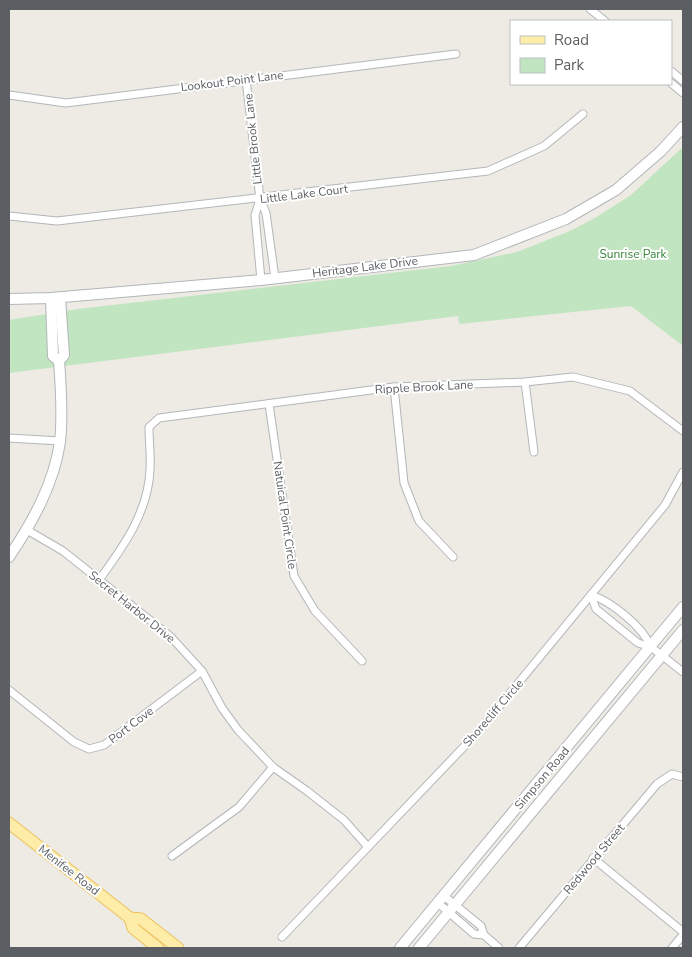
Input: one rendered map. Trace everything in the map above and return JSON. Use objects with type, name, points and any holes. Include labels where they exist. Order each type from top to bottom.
[{"type":"main road","name":"Menifee Road","points":[[9,823],[130,918],[140,919],[178,948]]},
{"type":"main road","name":"Menifee Road","points":[[130,918],[133,928],[158,948]]},
{"type":"street","points":[[590,9],[604,20]]},
{"type":"street","name":"Lookout Point Lane","points":[[9,95],[66,103],[456,54]]},
{"type":"street","points":[[672,72],[683,81]]},
{"type":"street","name":"Little Brook Lane","points":[[246,79],[260,199],[266,213],[275,278]]},
{"type":"street","points":[[672,84],[683,93]]},
{"type":"street","name":"Little Lake Court","points":[[9,216],[57,221],[260,199],[488,171],[544,146],[583,114]]},
{"type":"street","name":"Heritage Lake Drive","points":[[9,299],[56,298],[261,280],[474,255],[566,219],[616,190],[661,151],[683,127]]},
{"type":"street","name":"Little Brook Lane","points":[[260,199],[255,215],[261,280]]},
{"type":"street","points":[[9,557],[27,530],[52,476],[60,441],[60,361],[53,356],[56,298]]},
{"type":"street","name":"Ripple Brook Lane","points":[[99,580],[129,539],[144,504],[150,470],[149,427],[159,418],[394,387],[525,382],[573,377],[630,390],[683,431]]},
{"type":"street","points":[[525,382],[534,452]]},
{"type":"street","points":[[394,387],[404,483],[419,521],[453,557]]},
{"type":"street","name":"Natuical Point Circle","points":[[270,404],[294,576],[315,611],[362,661]]},
{"type":"street","points":[[9,438],[60,441]]},
{"type":"street","name":"Shorecliff Circle","points":[[282,936],[478,732],[665,505],[683,472]]},
{"type":"street","name":"Secret Harbor Drive","points":[[27,530],[63,551],[171,637],[202,671],[222,708],[238,730],[273,767],[307,790],[344,820],[368,847]]},
{"type":"street","points":[[591,595],[596,609],[638,643],[651,647],[683,672]]},
{"type":"street","points":[[591,595],[604,599],[646,635],[651,647]]},
{"type":"street","name":"Simpson Road","points":[[400,948],[683,607]]},
{"type":"street","name":"Simpson Road","points":[[419,948],[683,630]]},
{"type":"street","name":"Port Cove","points":[[9,690],[74,742],[89,749],[104,745],[202,671]]},
{"type":"street","points":[[172,856],[239,807],[273,767]]},
{"type":"street","name":"Redwood Street","points":[[519,948],[656,784],[672,774],[683,777]]},
{"type":"street","points":[[594,858],[683,933],[672,948]]},
{"type":"street","points":[[441,900],[452,909],[474,934],[484,936],[499,948]]},
{"type":"green space","name":"Sunrise Park","points":[[683,147],[683,346],[631,306],[459,324],[458,316],[9,373],[9,320],[78,309],[451,266],[517,252],[570,231],[595,218],[631,195]]}]
